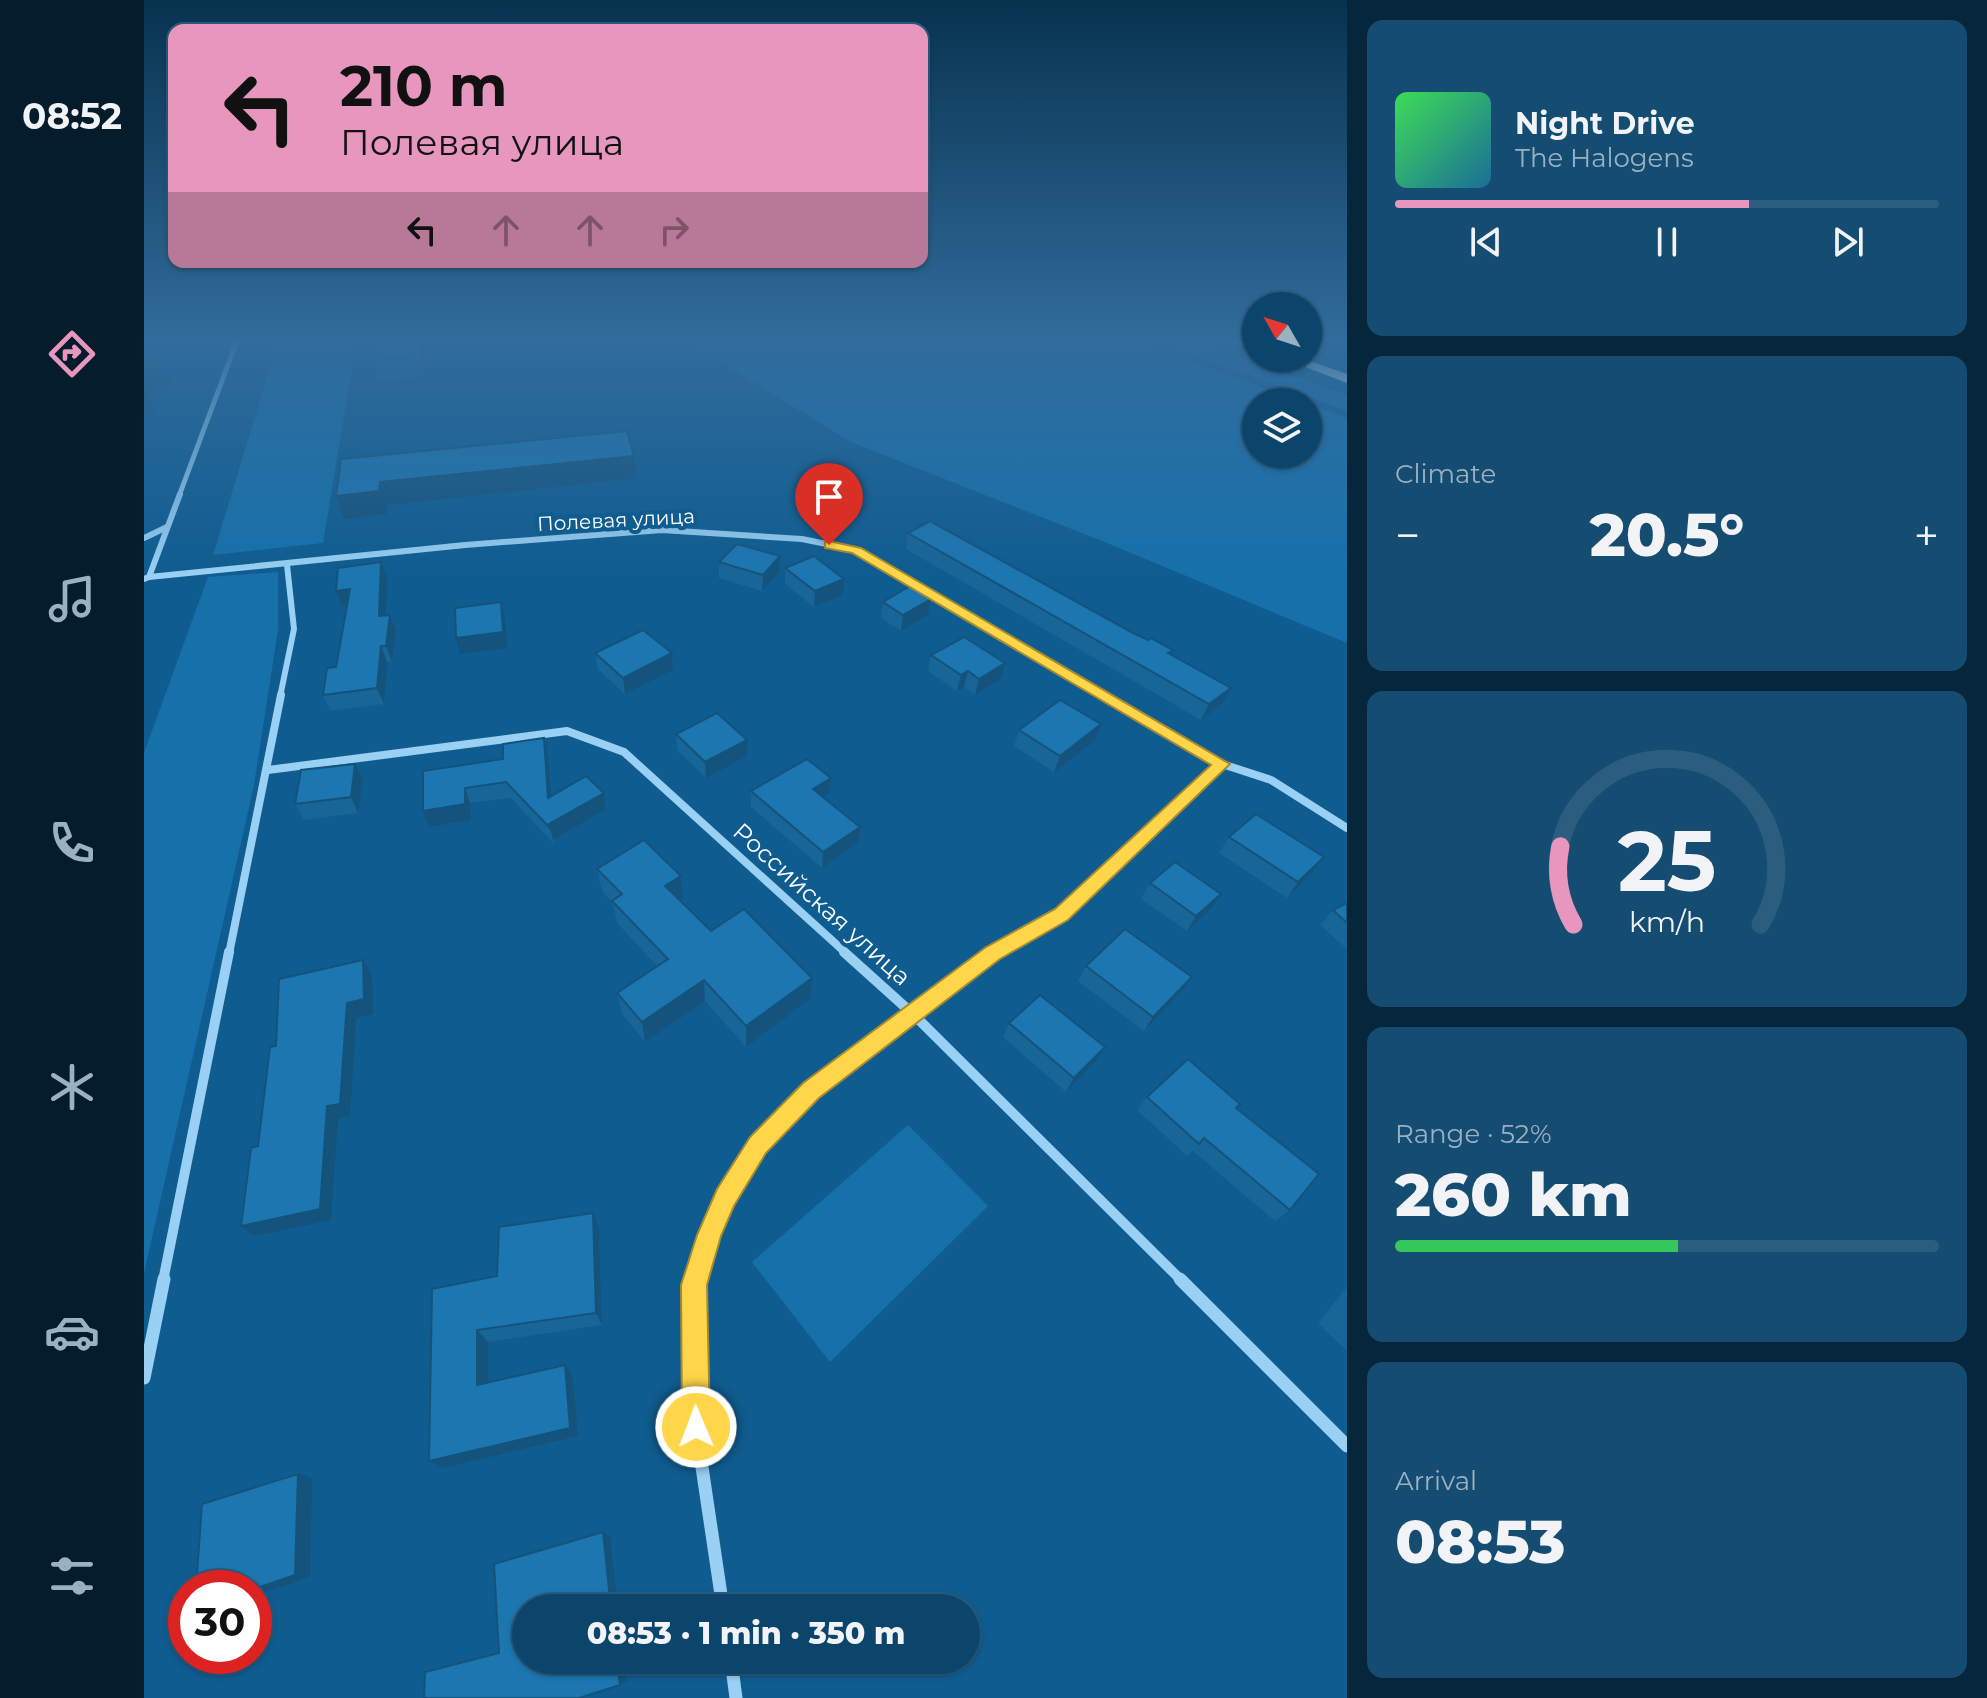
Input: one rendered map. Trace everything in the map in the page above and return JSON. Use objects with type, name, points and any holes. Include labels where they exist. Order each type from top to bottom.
[{"type":"street","points":[[147,578],[208,417]]},
{"type":"street","points":[[144,538],[168,526]]},
{"type":"street","name":"Полевая улица","points":[[147,578],[465,545],[662,530],[802,539],[856,550],[1222,764],[1271,780],[1347,828]]},
{"type":"street","points":[[144,1378],[294,629],[287,565]]},
{"type":"street","name":"Российская улица","points":[[268,770],[567,731],[624,752],[914,1015],[1347,1446]]},
{"type":"street","points":[[721,1594],[696,1427],[694,1285],[709,1235],[726,1197],[758,1145],[811,1091],[993,953],[1061,915],[1222,764]]},
{"type":"street","points":[[733,1674],[736,1698]]},
{"type":"shaded area","points":[[255,417],[344,417],[323,543],[213,555]]},
{"type":"shaded area","points":[[811,417],[1242,417],[1242,468],[1322,468],[1322,417],[1347,418],[1347,643],[1107,543],[851,442]]},
{"type":"shaded area","points":[[278,572],[278,630],[254,785],[144,1273],[144,753],[208,577]]},
{"type":"shaded area","points":[[908,1125],[988,1206],[830,1362],[752,1262]]},
{"type":"building","points":[[627,431],[634,456],[380,482],[379,491],[336,496],[341,459]]},
{"type":"building","points":[[930,521],[1133,633],[1148,640],[1151,638],[1173,650],[1168,653],[1231,688],[1209,704],[908,533]]},
{"type":"building","points":[[737,544],[780,556],[763,575],[719,562]]},
{"type":"building","points":[[814,556],[844,579],[815,591],[785,568]]},
{"type":"building","points":[[381,562],[379,616],[390,615],[386,646],[381,646],[377,688],[323,695],[327,668],[336,667],[350,589],[336,591],[338,568]]},
{"type":"building","points":[[910,586],[931,599],[903,615],[883,602]]},
{"type":"building","points":[[501,602],[503,632],[456,638],[455,608]]},
{"type":"building","points":[[643,630],[672,653],[623,678],[595,653]]},
{"type":"building","points":[[964,637],[1005,663],[979,679],[968,671],[961,675],[931,655]]},
{"type":"building","points":[[1060,700],[1101,724],[1060,756],[1019,730]]},
{"type":"building","points":[[717,713],[747,740],[705,762],[676,734]]},
{"type":"building","points":[[544,738],[548,798],[586,776],[604,793],[549,824],[550,828],[506,782],[465,788],[465,804],[423,811],[423,771],[503,759],[503,744]]},
{"type":"building","points":[[807,759],[831,778],[813,789],[860,827],[823,852],[751,791]]},
{"type":"building","points":[[355,764],[351,797],[295,804],[301,770]]},
{"type":"building","points":[[1256,814],[1324,857],[1298,882],[1229,837]]},
{"type":"building","points":[[644,840],[681,876],[665,886],[711,931],[744,909],[812,978],[746,1026],[704,980],[642,1022],[617,993],[668,959],[612,901],[622,894],[597,869]]},
{"type":"building","points":[[1175,862],[1221,894],[1196,916],[1150,883]]},
{"type":"building","points":[[1347,903],[1347,923],[1333,910]]},
{"type":"building","points":[[1125,929],[1192,977],[1153,1017],[1086,966]]},
{"type":"building","points":[[363,960],[364,999],[347,1003],[340,1104],[327,1106],[320,1209],[241,1226],[251,1148],[258,1146],[270,1047],[276,1046],[279,979]]},
{"type":"building","points":[[1040,995],[1105,1047],[1074,1078],[1009,1023]]},
{"type":"building","points":[[1188,1059],[1240,1104],[1236,1108],[1319,1174],[1290,1210],[1204,1138],[1199,1144],[1147,1097]]},
{"type":"building","points":[[593,1213],[596,1313],[477,1330],[477,1385],[565,1365],[570,1428],[429,1461],[432,1289],[497,1276],[499,1227]]},
{"type":"building","points":[[298,1474],[295,1575],[272,1583],[272,1570],[197,1570],[202,1504]]},
{"type":"building","points":[[603,1532],[610,1594],[512,1594],[512,1674],[619,1674],[620,1685],[579,1698],[424,1698],[425,1672],[499,1653],[494,1564]]},
{"type":"route","points":[[696,1427],[694,1285],[709,1235],[726,1197],[758,1145],[811,1091],[993,953],[1061,915],[1097,885],[1222,764],[856,550],[829,545]]}]
